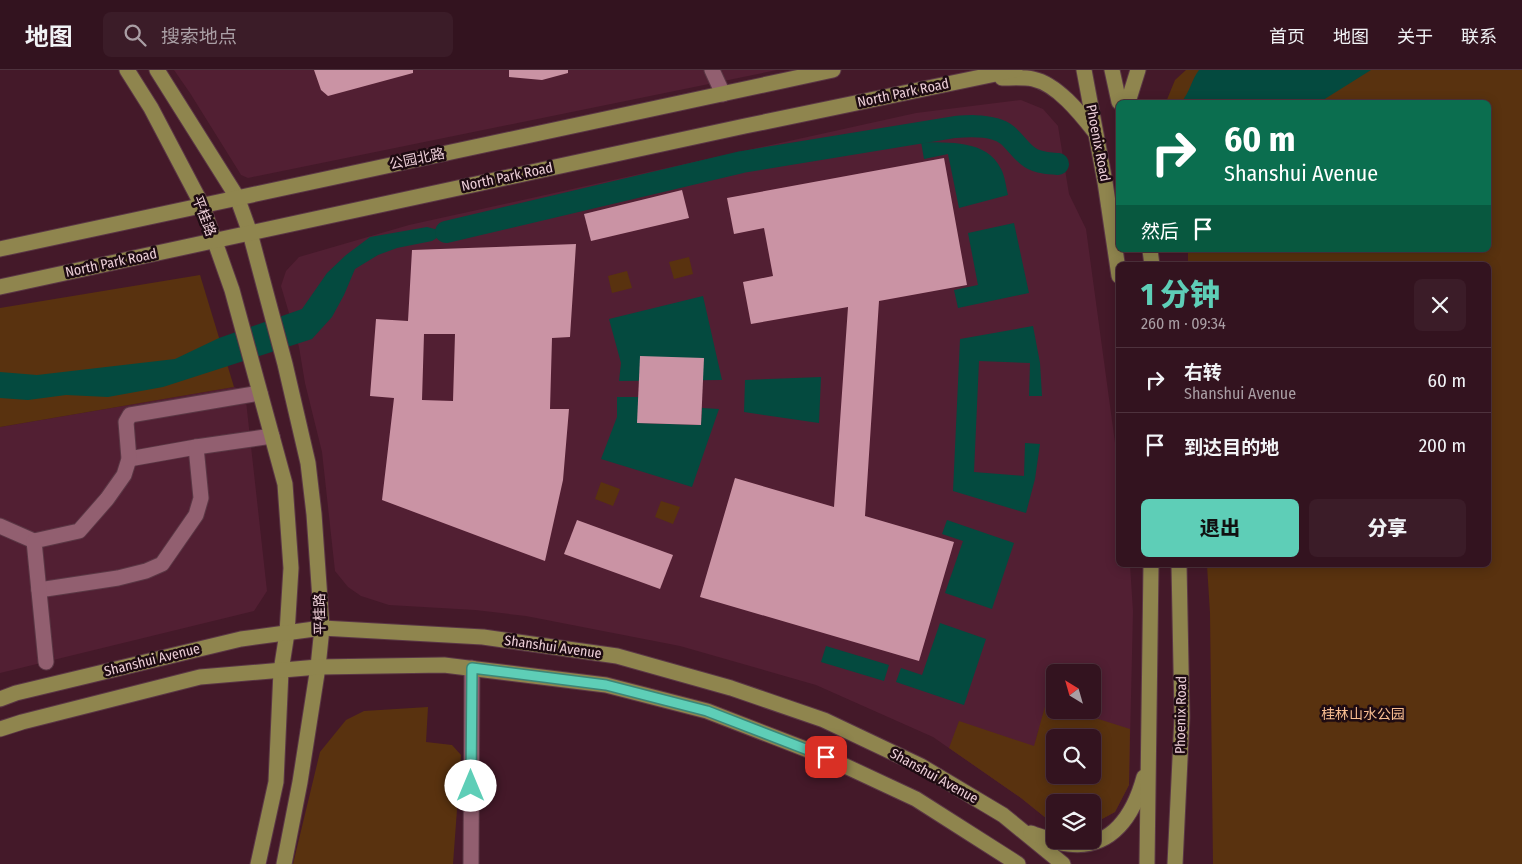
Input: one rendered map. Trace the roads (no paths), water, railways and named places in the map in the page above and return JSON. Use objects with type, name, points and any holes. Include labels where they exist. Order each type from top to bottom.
[{"type":"main road","name":"平桂路","points":[[127,70],[151,108],[202,204],[232,290],[285,484],[292,568],[287,633],[281,670],[276,782],[258,864]]},
{"type":"main road","points":[[157,70],[237,197],[250,232]]},
{"type":"main road","name":"公园北路","points":[[0,249],[202,204],[833,70]]},
{"type":"main road","name":"North Park Road","points":[[0,287],[250,232],[1015,70]]},
{"type":"main road","name":"Phoenix Road","points":[[1084,70],[1105,182],[1117,262]]},
{"type":"main road","name":"Phoenix Road","points":[[1112,70],[1119,100]]},
{"type":"main road","points":[[1129,100],[1138,70]]},
{"type":"main road","points":[[980,77],[1034,79],[1058,91],[1096,132]]},
{"type":"main road","name":"平桂路","points":[[250,232],[285,364],[308,463],[314,514],[322,628],[318,667],[300,782],[284,864]]},
{"type":"main road","points":[[1147,864],[1152,567]]},
{"type":"main road","name":"Phoenix Road","points":[[1175,864],[1182,717],[1179,567]]},
{"type":"main road","name":"Shanshui Avenue","points":[[0,699],[16,693],[241,639],[322,628],[483,637],[617,656],[731,688],[824,720],[921,766],[1003,815],[1063,864]]},
{"type":"main road","name":"Shanshui Avenue","points":[[0,729],[200,677],[318,667],[444,665],[606,685],[707,711],[826,757],[916,800],[1018,864]]},
{"type":"main road","points":[[1021,829],[1069,844],[1098,842],[1119,828],[1135,805],[1149,758]]},
{"type":"street","points":[[712,70],[727,93]]},
{"type":"street","points":[[720,70],[727,93]]},
{"type":"street","points":[[0,526],[34,541],[79,531],[93,516],[124,475],[128,459],[126,422],[130,415],[260,392]]},
{"type":"street","points":[[128,459],[272,436]]},
{"type":"street","points":[[38,590],[118,578],[146,571],[162,564],[196,515],[201,498],[196,447]]},
{"type":"street","points":[[34,541],[46,662]]},
{"type":"street","points":[[471,864],[472,668]]},
{"type":"waterway","points":[[446,232],[742,162],[955,127],[980,126],[1001,131],[1031,158],[1042,162],[1058,164]]},
{"type":"park label","name":"桂林山水公园","points":[[1363,714]]}]
